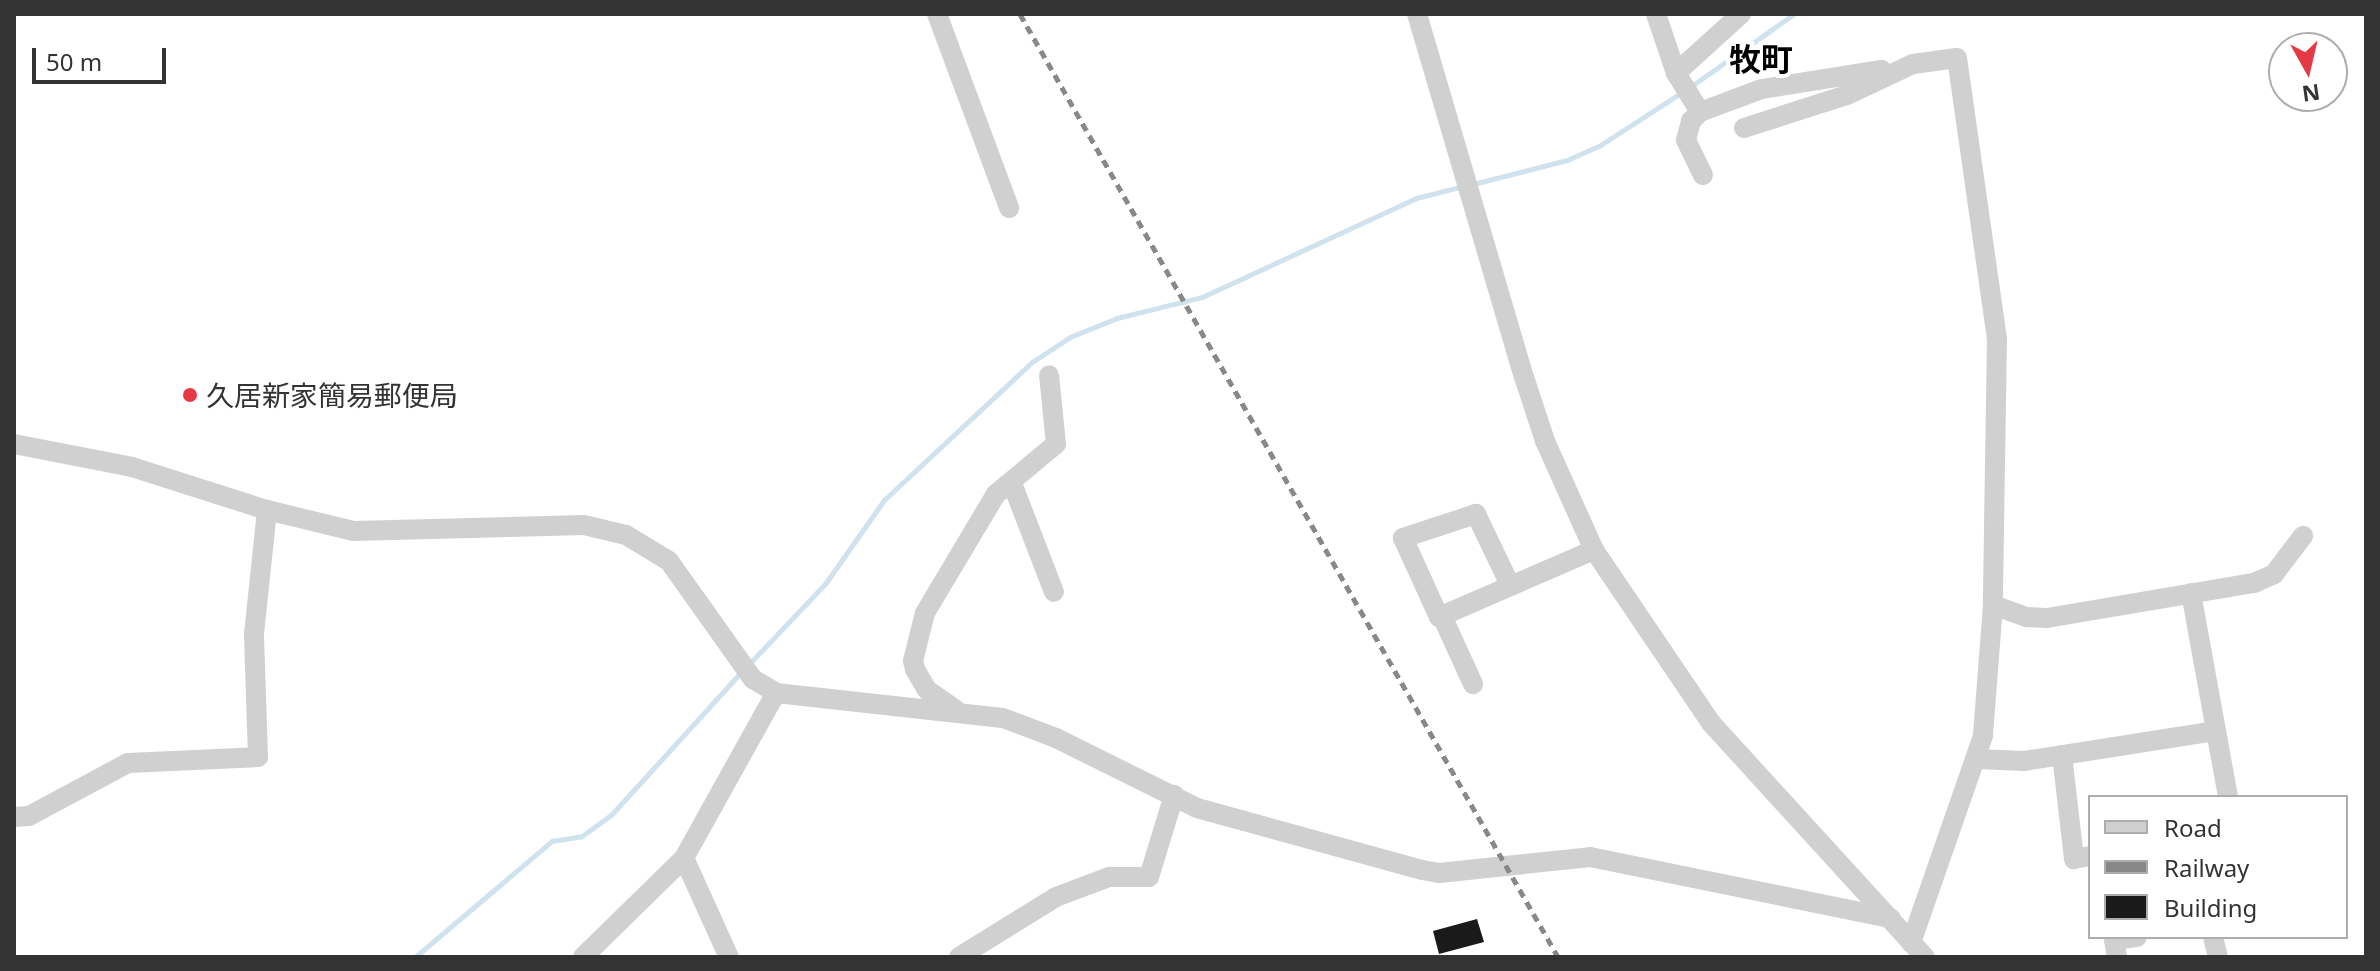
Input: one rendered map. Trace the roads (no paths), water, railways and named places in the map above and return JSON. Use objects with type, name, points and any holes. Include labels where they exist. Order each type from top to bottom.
[{"type":"street","points":[[937,14],[1009,208]]},
{"type":"street","points":[[1417,14],[1545,441],[1594,550],[1711,723],[1918,950]]},
{"type":"street","points":[[1656,14],[1679,76],[1699,109]]},
{"type":"street","points":[[1679,76],[1741,14]]},
{"type":"street","points":[[1703,175],[1686,140],[1699,109],[1762,89],[1957,58],[1997,338],[1993,605],[1977,759],[1918,950]]},
{"type":"street","points":[[1744,128],[1847,95],[1913,64]]},
{"type":"street","points":[[956,710],[927,690],[913,661],[925,613],[1006,486],[1056,444],[1049,375]]},
{"type":"street","points":[[14,444],[132,467],[267,510],[380,533],[557,524],[626,535],[669,561],[753,679],[776,693],[956,710],[1023,724],[1197,808],[1439,873],[1590,857],[1891,918]]},
{"type":"street","points":[[1006,486],[1015,491],[1054,592]]},
{"type":"street","points":[[14,817],[29,816],[128,763],[258,757],[254,634],[267,510]]},
{"type":"street","points":[[1473,684],[1403,538],[1476,514],[1510,585]]},
{"type":"street","points":[[1993,605],[2047,618],[2268,578],[2303,536]]},
{"type":"street","points":[[1442,616],[1594,550]]},
{"type":"street","points":[[2191,593],[2228,795]]},
{"type":"street","points":[[583,957],[684,858],[776,693]]},
{"type":"street","points":[[1977,759],[2062,755],[2215,731]]},
{"type":"street","points":[[2062,755],[2074,859],[2088,856]]},
{"type":"street","points":[[959,957],[1056,897],[1098,879],[1149,877],[1174,795]]},
{"type":"street","points":[[684,858],[729,957]]},
{"type":"street","points":[[2117,957],[2114,940],[2122,939]]},
{"type":"waterway","points":[[1690,87],[1794,14]]},
{"type":"waterway","points":[[1473,184],[1567,160],[1599,146],[1682,92]]},
{"type":"waterway","points":[[748,665],[825,584],[884,500],[1032,362],[1070,337],[1117,318],[1202,297],[1416,198],[1464,186]]},
{"type":"waterway","points":[[415,957],[552,841],[582,836],[611,815],[741,672]]},
{"type":"railway","points":[[1020,14],[1558,957]]},
{"type":"place","name":"久居新家簡易郵便局","points":[[190,395]]},
{"type":"district","name":"牧町","points":[[1761,59]]}]
